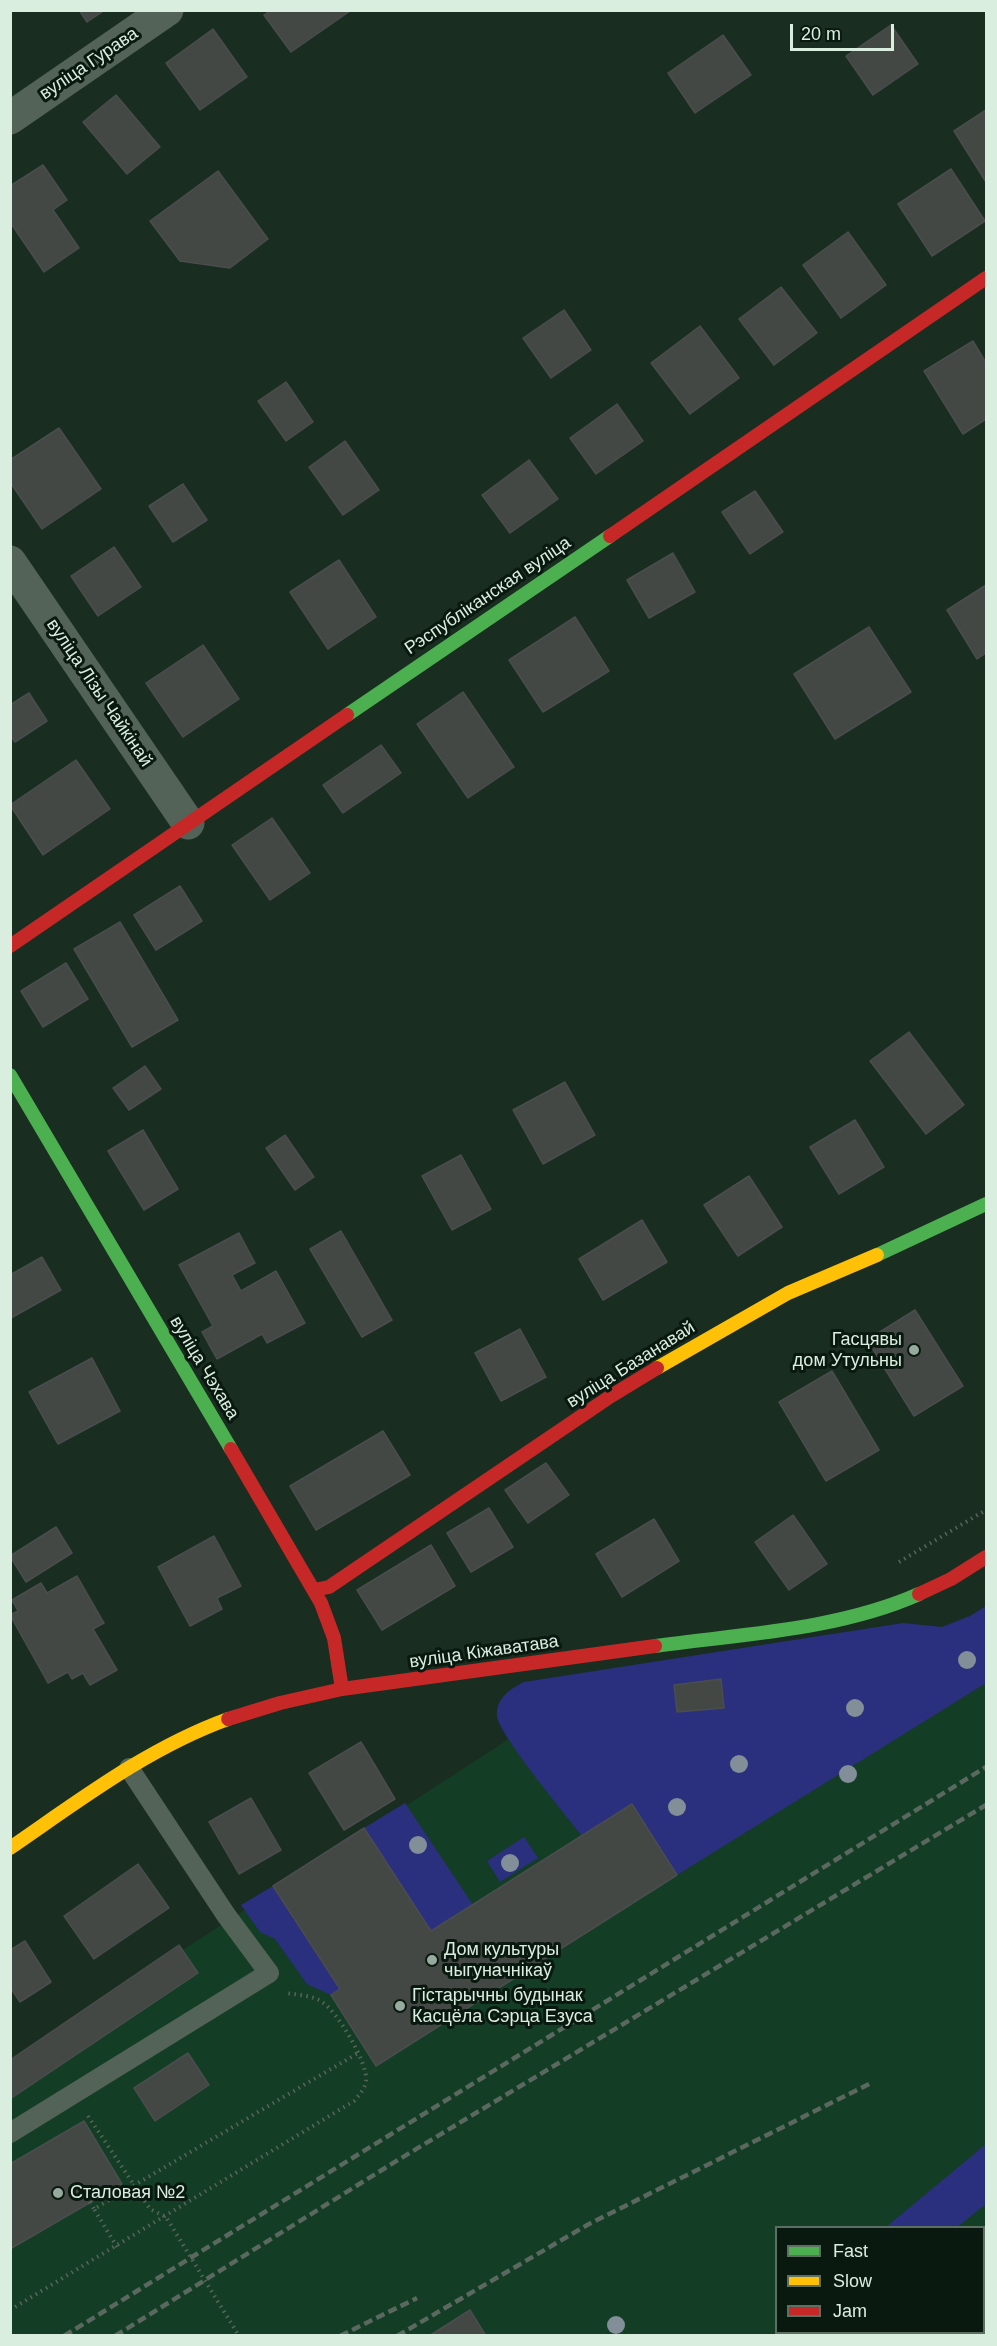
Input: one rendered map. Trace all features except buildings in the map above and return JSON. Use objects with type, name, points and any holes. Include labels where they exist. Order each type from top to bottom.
[{"type":"street","name":"вуліца Гурава","points":[[10,118],[167,10]]},
{"type":"street","name":"Рэспубліканская вуліца","points":[[10,946],[987,278]]},
{"type":"street","name":"вуліца Лізы Чайкінай","points":[[10,562],[188,823]]},
{"type":"street","name":"вуліца Чэхава","points":[[10,1075],[314,1590],[329,1619],[337,1642],[342,1689]]},
{"type":"street","name":"вуліца Базанавай","points":[[314,1590],[329,1587],[611,1396],[703,1340],[788,1293],[886,1252],[987,1204]]},
{"type":"street","name":"вуліца Кіжаватава","points":[[10,1848],[129,1768],[180,1739],[266,1706],[342,1689],[844,1620],[900,1602],[951,1579],[987,1557]]},
{"type":"lane","points":[[10,2133],[269,1973],[226,1915],[129,1768]]},
{"type":"path","points":[[10,2310],[166,2217],[354,2101],[360,2095],[366,2082],[364,2065],[324,2003],[314,1998],[282,1992]]},
{"type":"path","points":[[94,2209],[135,2187],[358,2053]]},
{"type":"path","points":[[73,2093],[150,2209],[166,2217],[239,2336]]},
{"type":"path","points":[[90,2202],[117,2247]]},
{"type":"shaded area","points":[[986,1606],[986,2335],[11,2336],[11,2061],[509,1739],[556,1692],[943,1637]]},
{"type":"shaded area","points":[[986,1606],[986,1683],[677,1875],[632,1804],[582,1836],[521,1757],[497,1716],[501,1699],[524,1682],[903,1623],[942,1627],[970,1616]]},
{"type":"shaded area","points":[[405,1803],[473,1905],[431,1931],[364,1828]]},
{"type":"shaded area","points":[[524,1837],[538,1858],[500,1882],[487,1861]]},
{"type":"shaded area","points":[[273,1886],[340,1989],[331,1995],[307,1984],[275,1939],[260,1932],[241,1905]]},
{"type":"shaded area","points":[[986,2144],[986,2204],[958,2226],[887,2226]]},
{"type":"railway","points":[[64,2336],[986,1767]]},
{"type":"railway","points":[[115,2336],[398,2160],[986,1805]]},
{"type":"railway","points":[[397,2336],[589,2224],[873,2082]]},
{"type":"railway","points":[[340,2336],[417,2298]]},
{"type":"traffic: fast","points":[[347,715],[610,536]]},
{"type":"traffic: fast","points":[[10,1075],[231,1449]]},
{"type":"traffic: fast","points":[[877,1255],[986,1204]]},
{"type":"traffic: fast","points":[[655,1646],[823,1623],[856,1616],[919,1594]]},
{"type":"traffic: slow","points":[[657,1368],[788,1293],[877,1255]]},
{"type":"traffic: slow","points":[[10,1848],[142,1760],[228,1719]]},
{"type":"traffic: jam","points":[[610,536],[986,278]]},
{"type":"traffic: jam","points":[[10,946],[347,715]]},
{"type":"traffic: jam","points":[[314,1590],[329,1587],[611,1396],[657,1368]]},
{"type":"traffic: jam","points":[[231,1449],[321,1603],[334,1638],[342,1689]]},
{"type":"traffic: jam","points":[[919,1594],[951,1579],[986,1557]]},
{"type":"traffic: jam","points":[[228,1719],[280,1703],[342,1689],[655,1646]]},
{"type":"place","name":"Гасцявы дом Утульны","points":[[914,1350]]},
{"type":"place","name":"Дом культуры чыгуначнікаў","points":[[432,1960]]},
{"type":"place","name":"Гістарычны будынак Касцёла Сэрца Езуса","points":[[400,2006]]},
{"type":"place","name":"Сталовая №2","points":[[58,2193]]}]
